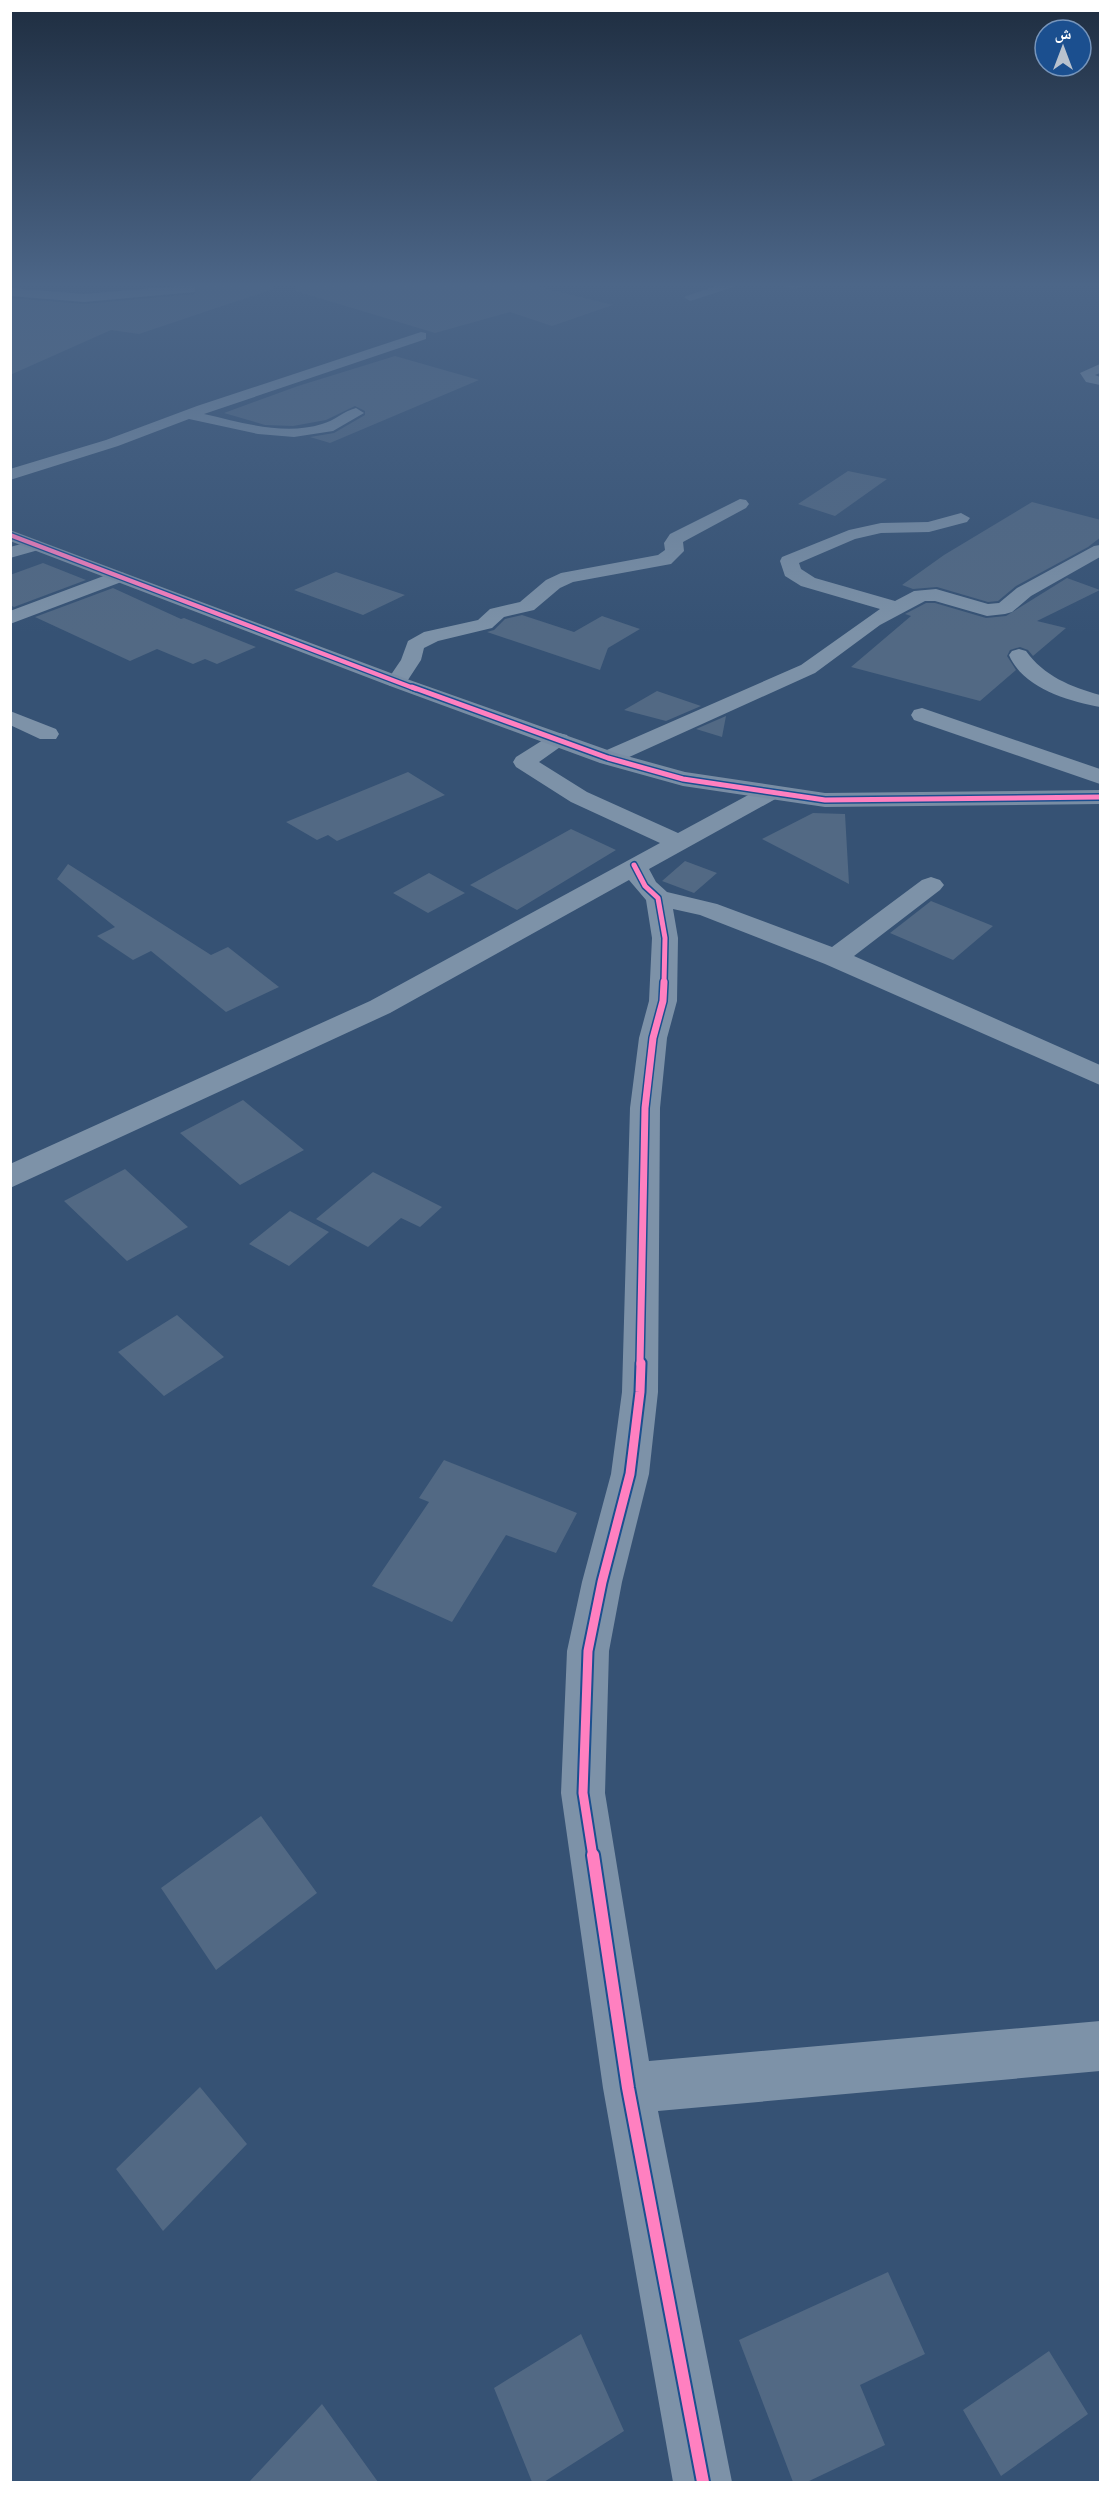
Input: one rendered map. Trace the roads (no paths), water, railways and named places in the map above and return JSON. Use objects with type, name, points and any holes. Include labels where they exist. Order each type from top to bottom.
[{"type":"street","points":[[10,475],[233,400]]},
{"type":"street","points":[[190,415],[249,427],[296,432],[325,428],[356,413]]},
{"type":"street","points":[[397,682],[411,660],[416,645],[431,636],[485,624],[497,613],[527,606],[552,584],[568,577],[664,560],[673,555],[675,550],[673,543],[676,538],[740,504]]},
{"type":"street","points":[[896,608],[808,582],[792,572],[789,561],[849,535],[881,528],[929,527],[961,518]]},
{"type":"street","points":[[10,535],[397,682],[608,758],[682,779],[825,800],[1101,797]]},
{"type":"street","points":[[10,553],[36,545]]},
{"type":"street","points":[[608,758],[808,669],[873,621],[928,593],[987,610],[1005,608],[1024,592],[1101,550]]},
{"type":"street","points":[[10,618],[117,577]]},
{"type":"street","points":[[1018,655],[1020,662],[1035,676],[1101,701]]},
{"type":"street","points":[[922,715],[1101,777]]},
{"type":"street","points":[[10,717],[48,734]]},
{"type":"street","points":[[559,740],[524,762],[552,783],[598,808],[678,842]]},
{"type":"street","points":[[10,1177],[381,1007],[545,918],[634,865],[771,792]]},
{"type":"street","points":[[634,865],[645,886],[658,898],[708,909],[835,958],[1101,1076]]},
{"type":"street","points":[[835,958],[931,885]]},
{"type":"street","points":[[658,898],[665,938],[663,1001],[652,1038],[645,1108],[640,1392],[630,1474],[602,1582],[588,1651],[584,1793],[628,2088],[703,2482]]},
{"type":"street","points":[[628,2088],[1101,2046]]}]
